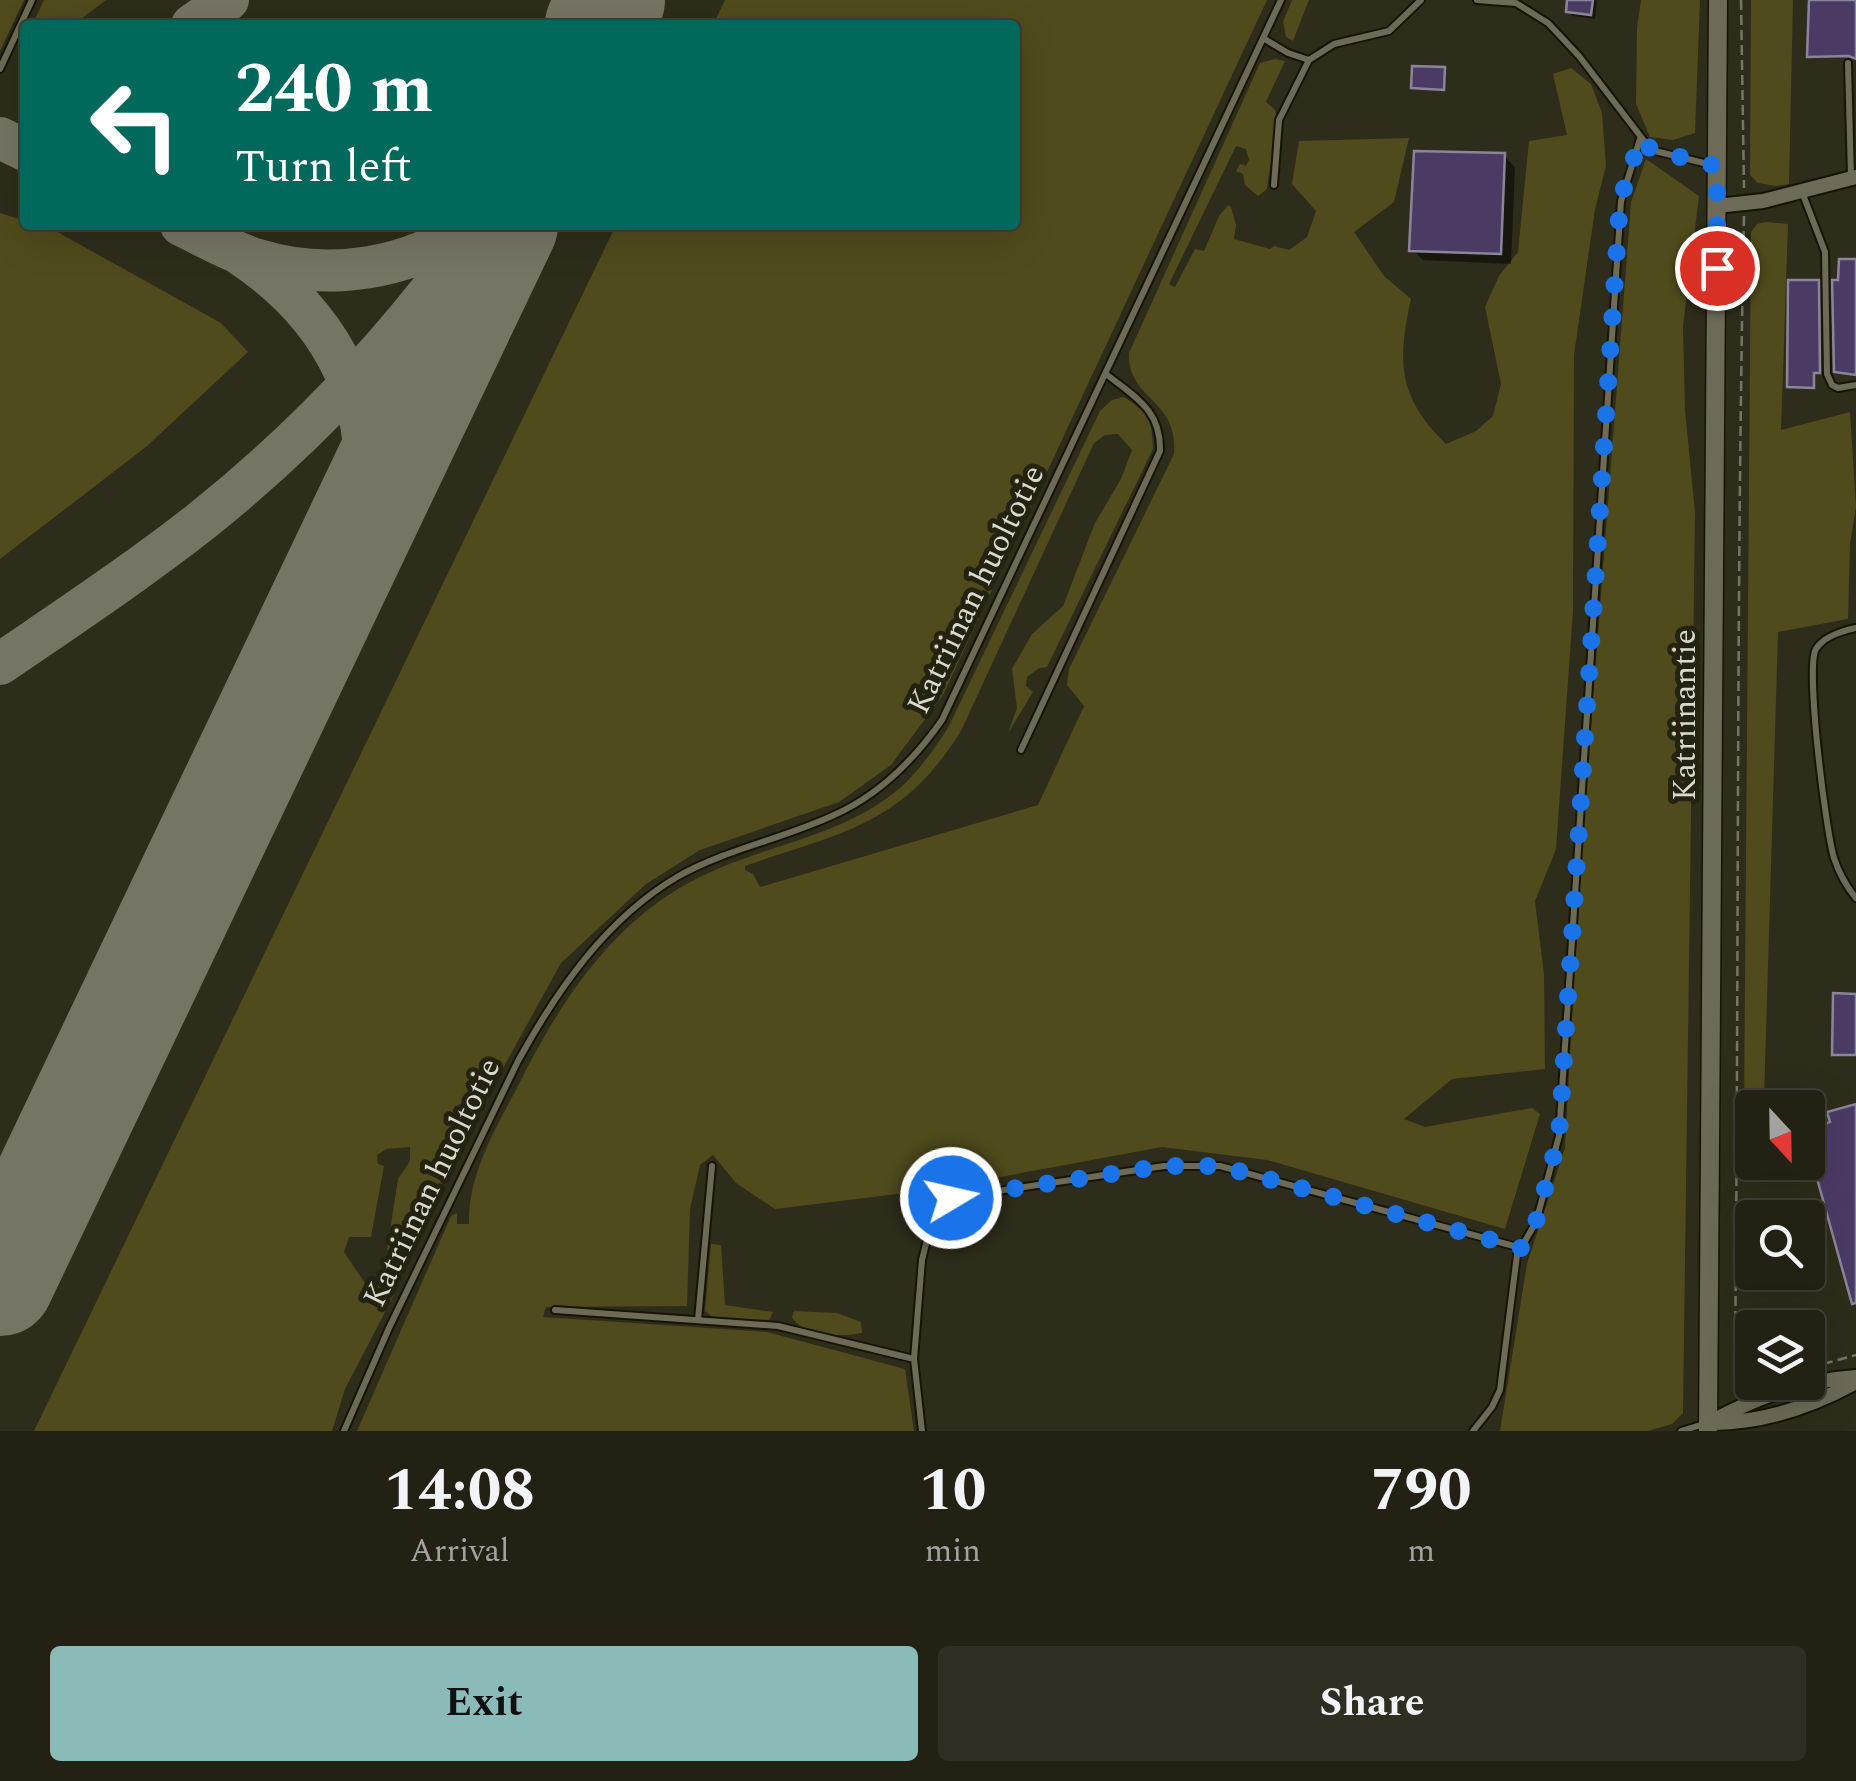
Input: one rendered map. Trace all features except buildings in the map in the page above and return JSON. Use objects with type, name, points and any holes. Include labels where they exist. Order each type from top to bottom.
[{"type":"main road","name":"Katriinantie","points":[[1708,1427],[1718,0]]},
{"type":"street","points":[[1718,206],[1744,204],[1854,178]]},
{"type":"street","points":[[1708,1427],[1753,1398],[1818,1380],[1856,1380]]},
{"type":"street","points":[[1708,1427],[1751,1422],[1822,1401],[1856,1380]]},
{"type":"lane","name":"Katriinan huoltotie","points":[[344,1431],[475,1146],[518,1060],[567,980],[624,918],[674,879],[730,852],[836,814],[887,782],[918,752],[957,694],[1281,0]]},
{"type":"lane","points":[[1274,185],[1279,120],[1308,60],[1334,44],[1389,31],[1421,0]]},
{"type":"lane","points":[[1477,0],[1516,3],[1548,23],[1579,56],[1652,150],[1717,166]]},
{"type":"lane","points":[[0,69],[20,26]]},
{"type":"lane","points":[[1263,38],[1308,60]]},
{"type":"lane","points":[[1848,63],[1854,178]]},
{"type":"lane","points":[[1473,1431],[1500,1390],[1517,1255],[1536,1222],[1559,1136],[1620,201],[1640,139]]},
{"type":"lane","points":[[1802,191],[1826,252],[1827,374],[1838,388],[1856,385]]},
{"type":"lane","points":[[1021,750],[1160,451],[1160,435],[1152,414],[1106,374]]},
{"type":"lane","points":[[1856,628],[1831,636],[1814,652],[1816,731],[1833,854],[1844,882],[1856,898]]},
{"type":"lane","points":[[698,1320],[712,1166]]},
{"type":"lane","points":[[922,1431],[914,1358],[922,1260],[933,1216],[951,1198],[1164,1166],[1220,1166],[1521,1248]]},
{"type":"lane","points":[[554,1310],[778,1326],[914,1358]]},
{"type":"lane","points":[[1681,1431],[1708,1427]]},
{"type":"path","points":[[1736,1310],[1738,512],[1744,204],[1741,0]]},
{"type":"path","points":[[1825,1364],[1856,1355]]},
{"type":"shaded area","points":[[0,0],[24,0],[0,51]]},
{"type":"shaded area","points":[[44,0],[106,0],[80,20],[34,20]]},
{"type":"shaded area","points":[[725,0],[1267,0],[943,695],[891,765],[839,802],[700,850],[646,884],[561,963],[454,1157],[406,1268],[395,1267],[387,1250],[398,1179],[410,1161],[410,1147],[386,1149],[377,1155],[378,1164],[384,1166],[371,1237],[349,1237],[344,1252],[367,1286],[381,1278],[394,1295],[345,1389],[332,1431],[34,1431],[614,230],[1020,230],[1020,20],[715,20]]},
{"type":"shaded area","points":[[1292,0],[1309,0],[1293,41],[1286,37],[1283,22]]},
{"type":"shaded area","points":[[1641,0],[1700,0],[1695,133],[1673,140],[1650,137],[1636,104]]},
{"type":"shaded area","points":[[1751,0],[1793,0],[1789,184],[1758,183],[1750,175]]},
{"type":"shaded area","points":[[1285,61],[1266,102],[1277,118],[1267,189],[1258,196],[1245,185],[1243,174],[1236,171],[1249,160],[1246,149],[1236,146],[1169,284],[1175,287],[1195,249],[1204,251],[1228,205],[1236,225],[1234,239],[1289,250],[1307,237],[1316,211],[1292,184],[1299,141],[1409,138],[1394,202],[1354,232],[1384,276],[1411,299],[1404,342],[1405,378],[1418,410],[1446,444],[1476,431],[1493,416],[1501,384],[1485,307],[1499,276],[1518,252],[1529,141],[1567,135],[1553,74],[1571,68],[1591,84],[1602,113],[1606,166],[1595,209],[1574,355],[1573,611],[1556,849],[1535,901],[1544,974],[1545,1069],[1452,1079],[1404,1119],[1425,1127],[1532,1108],[1540,1114],[1505,1229],[1267,1160],[1162,1147],[930,1190],[775,1209],[736,1183],[713,1155],[700,1165],[690,1209],[687,1306],[546,1307],[543,1317],[767,1332],[905,1369],[914,1431],[357,1431],[451,1216],[457,1213],[457,1224],[469,1224],[473,1186],[493,1133],[534,1054],[586,974],[628,927],[678,889],[733,863],[848,821],[875,806],[914,774],[948,728],[1100,411],[1112,400],[1124,397],[1148,418],[1153,449],[1047,667],[1027,677],[1026,686],[1033,692],[1008,733],[1017,708],[1012,669],[1032,634],[1063,606],[1095,523],[1121,479],[1132,450],[1118,434],[1105,435],[1094,443],[961,731],[939,763],[916,787],[867,821],[745,866],[745,870],[753,874],[760,887],[1038,805],[1084,706],[1067,685],[1069,669],[1174,454],[1169,422],[1136,381],[1129,353],[1260,63]]},
{"type":"shaded area","points":[[1646,159],[1699,196],[1683,326],[1685,410],[1695,513],[1683,1413],[1672,1424],[1648,1431],[1500,1431],[1527,1264],[1565,1148],[1580,870],[1631,202]]},
{"type":"shaded area","points":[[0,213],[20,219],[20,230],[54,230],[221,323],[248,352],[146,447],[0,559]]},
{"type":"shaded area","points":[[1757,224],[1788,224],[1781,430],[1850,412],[1856,507],[1850,544],[1848,619],[1778,632],[1764,1090],[1744,1090],[1751,232]]},
{"type":"shaded area","points":[[711,1244],[721,1245],[725,1305],[773,1312],[769,1320],[715,1319],[705,1311]]},
{"type":"shaded area","points":[[794,1311],[837,1313],[861,1322],[862,1333],[814,1332],[797,1324],[792,1317]]},
{"type":"taxiway","points":[[199,20],[228,0]]},
{"type":"taxiway","points":[[0,138],[20,148]]},
{"type":"taxiway","points":[[191,230],[258,260],[313,270],[369,267],[396,261],[463,230]]},
{"type":"taxiway","points":[[0,664],[175,542],[277,456],[385,346],[476,230]]},
{"type":"taxiway","points":[[238,253],[272,278],[325,337],[344,371],[357,407],[364,446],[363,487],[354,529],[325,601]]},
{"type":"runway","points":[[601,20],[611,0]]},
{"type":"runway","points":[[0,1282],[502,230]]},
{"type":"route","points":[[951,1198],[1164,1166],[1220,1166],[1521,1248],[1536,1222],[1559,1136],[1620,201],[1640,139],[1652,150],[1680,160],[1717,166],[1717,268]]}]
